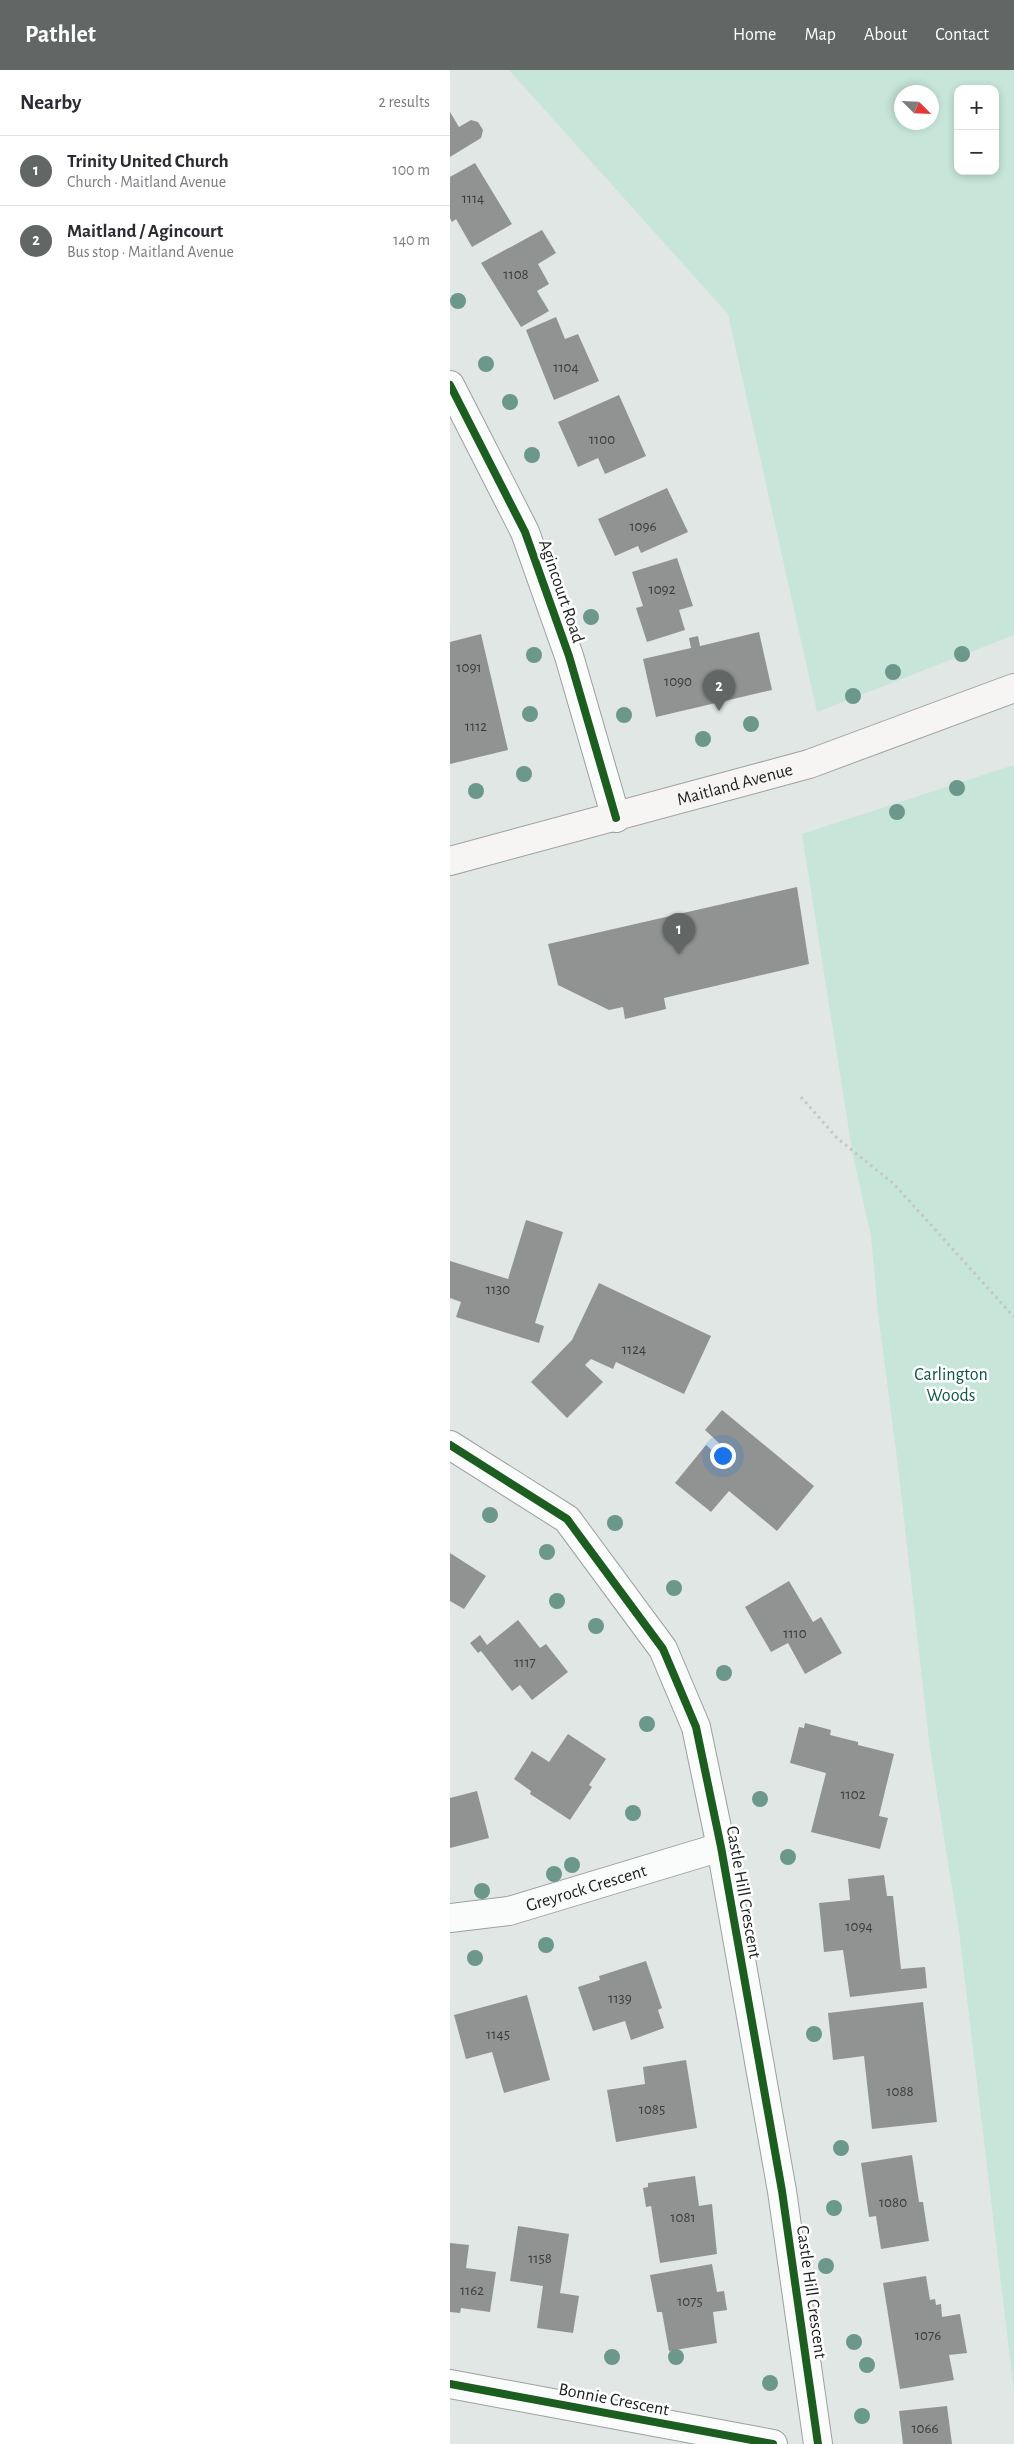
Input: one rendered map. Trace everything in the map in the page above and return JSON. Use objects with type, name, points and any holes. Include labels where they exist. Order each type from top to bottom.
[{"type":"main road","name":"Maitland Avenue","points":[[450,861],[616,818],[809,764],[1014,688]]},
{"type":"street","name":"Agincourt Road","points":[[450,385],[525,532],[569,656],[616,818]]},
{"type":"street","name":"Castle Hill Crescent","points":[[450,1445],[568,1519],[663,1649],[696,1727],[721,1847],[782,2191],[818,2444]]},
{"type":"street","name":"Greyrock Crescent","points":[[450,1918],[509,1911],[721,1847]]},
{"type":"street","name":"Bonnie Crescent","points":[[450,2384],[773,2444]]},
{"type":"path","points":[[801,1097],[837,1138],[894,1184],[1014,1317]]},
{"type":"green space","points":[[509,70],[1014,70],[1014,635],[817,712],[728,314]]},
{"type":"green space","name":"Carlington Woods","points":[[1014,765],[1014,2392],[959,1931],[930,1749],[898,1466],[878,1313],[871,1236],[853,1156],[802,834]]},
{"type":"building","points":[[450,112],[459,127],[471,120],[478,122],[483,130],[481,138],[450,157]]},
{"type":"building","points":[[475,163],[512,224],[472,247],[456,219],[452,222],[450,218],[450,177]]},
{"type":"building","points":[[542,230],[556,253],[538,264],[549,284],[537,291],[549,311],[521,327],[481,263]]},
{"type":"building","points":[[556,317],[565,339],[578,334],[599,381],[554,400],[526,330]]},
{"type":"building","points":[[619,395],[646,456],[605,474],[598,458],[578,467],[558,422]]},
{"type":"building","points":[[667,488],[688,532],[641,553],[638,546],[615,556],[598,519]]},
{"type":"building","points":[[677,558],[693,606],[679,610],[685,630],[647,642],[636,608],[643,606],[632,572]]},
{"type":"building","points":[[759,632],[772,690],[656,717],[643,659],[691,648],[689,638],[698,636],[700,646]]},
{"type":"building","points":[[481,634],[508,750],[450,764],[450,642]]},
{"type":"building","points":[[797,887],[809,964],[664,998],[666,1009],[625,1019],[623,1007],[609,1010],[558,985],[548,944]]},
{"type":"building","points":[[526,1220],[563,1232],[535,1323],[544,1326],[539,1343],[456,1317],[461,1302],[450,1298],[450,1261],[508,1279]]},
{"type":"building","points":[[599,1283],[711,1336],[684,1394],[616,1362],[613,1369],[591,1359],[585,1365],[603,1382],[567,1418],[531,1382],[572,1340]]},
{"type":"building","points":[[722,1410],[814,1486],[777,1531],[729,1491],[711,1512],[675,1483],[706,1445],[713,1451],[719,1443],[705,1430]]},
{"type":"building","points":[[450,1553],[486,1576],[464,1609],[450,1601]]},
{"type":"building","points":[[789,1581],[813,1622],[821,1617],[842,1653],[805,1674],[788,1643],[771,1652],[745,1607]]},
{"type":"building","points":[[518,1620],[540,1648],[546,1644],[568,1672],[532,1700],[520,1685],[512,1691],[481,1651],[478,1653],[470,1643],[480,1635],[487,1645]]},
{"type":"building","points":[[805,1723],[831,1730],[830,1735],[858,1742],[858,1745],[894,1754],[879,1816],[888,1818],[880,1849],[811,1832],[826,1773],[790,1763],[799,1727],[804,1728]]},
{"type":"building","points":[[568,1734],[606,1759],[589,1785],[592,1787],[570,1820],[530,1794],[531,1791],[514,1779],[532,1751],[549,1762]]},
{"type":"building","points":[[477,1791],[489,1838],[450,1848],[450,1798]]},
{"type":"building","points":[[884,1875],[887,1896],[893,1896],[901,1969],[925,1967],[927,1988],[850,1997],[843,1950],[824,1952],[819,1903],[850,1900],[848,1879]]},
{"type":"building","points":[[646,1961],[662,2008],[658,2010],[664,2028],[631,2040],[625,2021],[593,2031],[578,1987],[600,1980],[599,1976]]},
{"type":"building","points":[[527,1995],[550,2080],[504,2093],[492,2052],[466,2059],[454,2015]]},
{"type":"building","points":[[923,2002],[937,2122],[872,2129],[864,2056],[833,2060],[828,2013]]},
{"type":"building","points":[[686,2060],[697,2128],[616,2142],[607,2090],[645,2084],[643,2067]]},
{"type":"building","points":[[912,2155],[919,2202],[923,2202],[929,2241],[881,2249],[876,2216],[869,2217],[861,2163]]},
{"type":"building","points":[[695,2176],[699,2206],[712,2204],[717,2254],[660,2263],[651,2206],[646,2207],[643,2188],[648,2187],[648,2183]]},
{"type":"building","points":[[518,2226],[569,2234],[560,2293],[579,2296],[573,2333],[537,2328],[543,2286],[510,2281]]},
{"type":"building","points":[[450,2243],[469,2245],[466,2268],[496,2272],[490,2312],[461,2308],[460,2313],[450,2312]]},
{"type":"building","points":[[712,2264],[717,2292],[724,2291],[727,2310],[713,2312],[717,2343],[669,2351],[662,2312],[657,2312],[650,2275]]},
{"type":"building","points":[[926,2276],[930,2300],[935,2299],[936,2305],[941,2304],[942,2317],[960,2314],[967,2353],[949,2355],[954,2380],[900,2389],[883,2283]]},
{"type":"building","points":[[947,2406],[952,2444],[903,2444],[899,2411]]},
{"type":"cycle path","points":[[450,385],[525,532],[569,656],[616,818]]},
{"type":"cycle path","points":[[450,1445],[567,1519],[663,1649],[696,1727],[721,1847],[782,2191],[818,2444]]},
{"type":"cycle path","points":[[450,2384],[773,2444]]},
{"type":"place","name":"Maitland / Agincourt","points":[[719,711]]},
{"type":"place","name":"Trinity United Church","points":[[679,954]]}]
